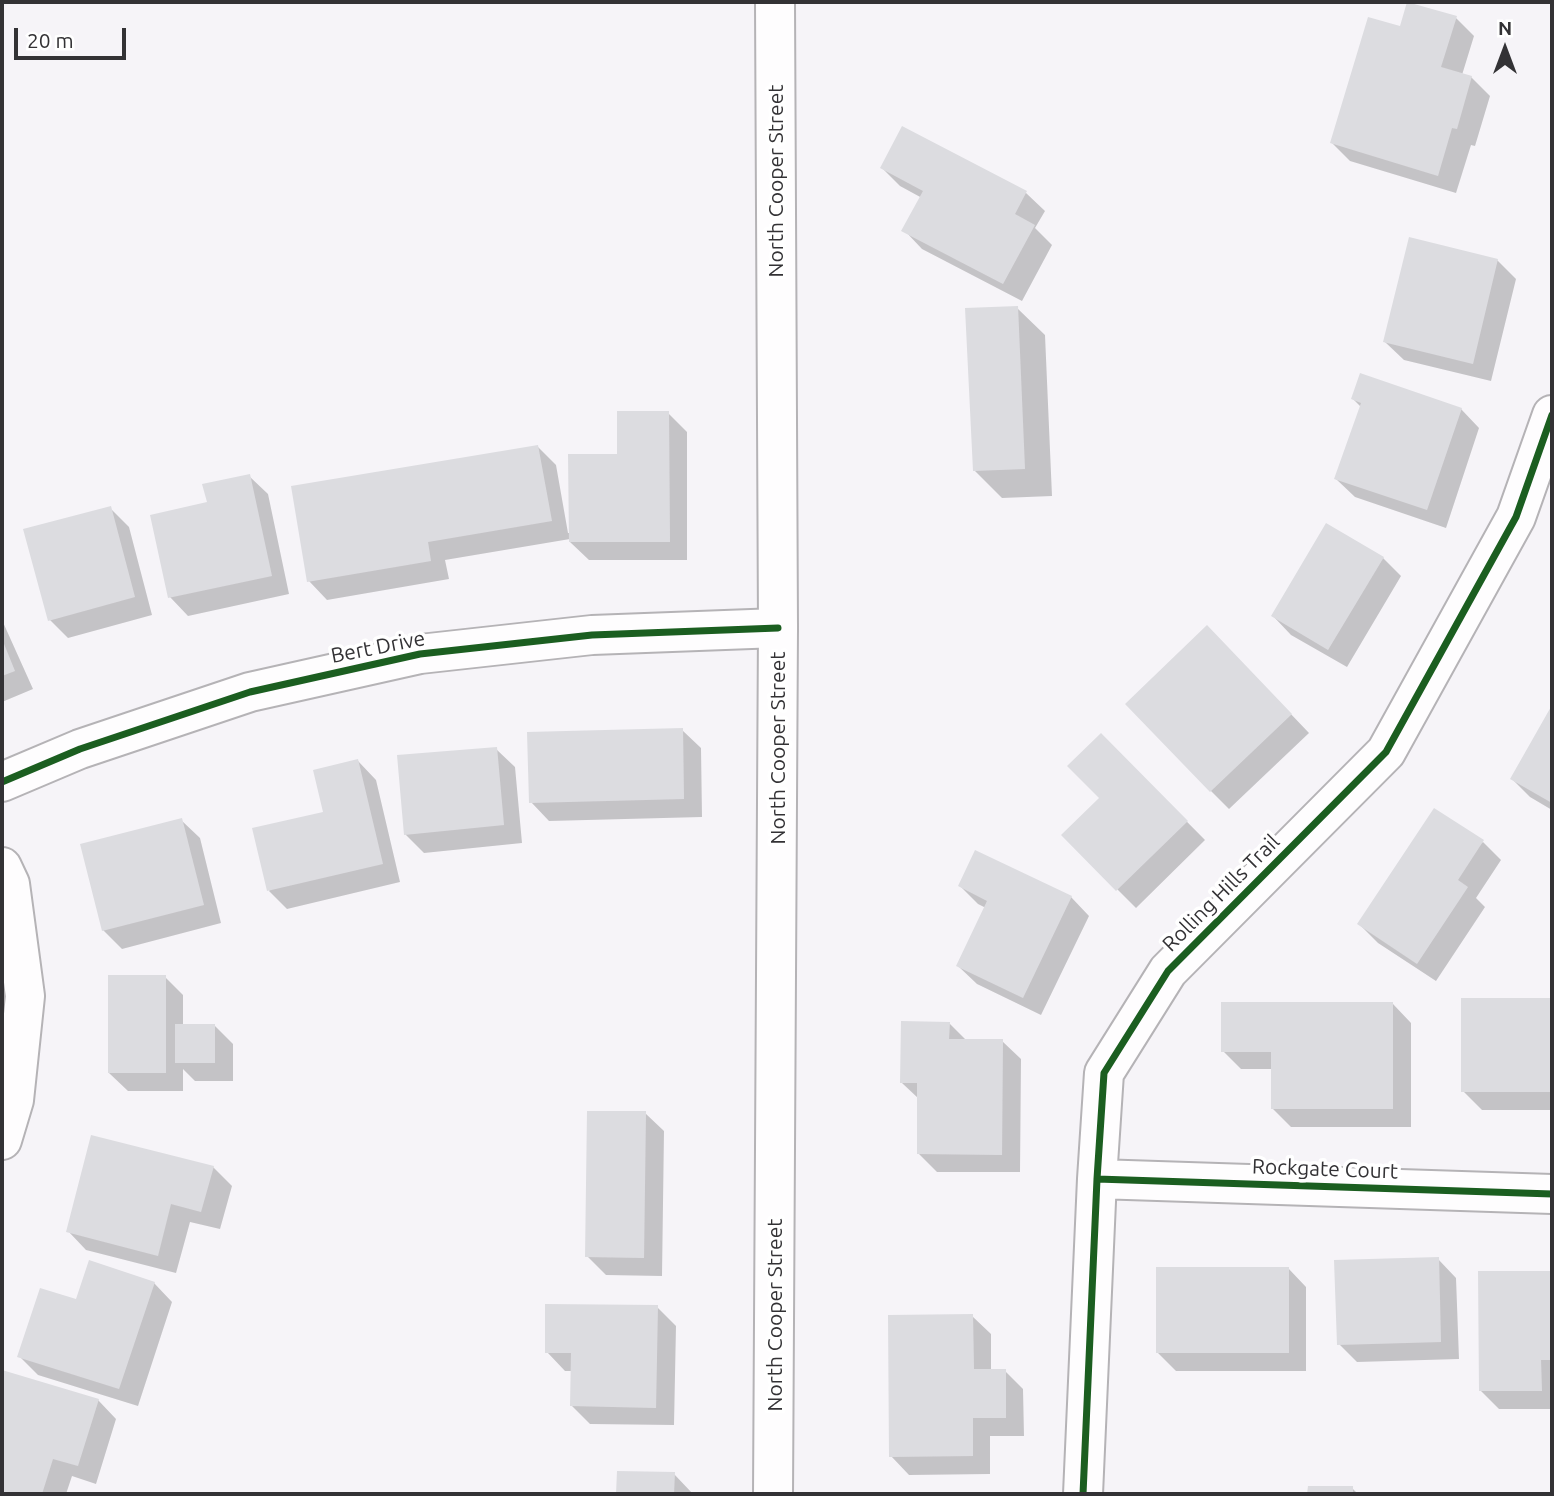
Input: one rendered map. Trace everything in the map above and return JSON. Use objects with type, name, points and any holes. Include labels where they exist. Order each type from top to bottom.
[{"type":"street","name":"North Cooper Street","points":[[774,1494],[778,628],[775,2]]},
{"type":"street","name":"Rolling Hills Trail","points":[[1083,1494],[1104,1073],[1168,971],[1386,752],[1516,517],[1552,415]]},
{"type":"street","name":"Bert Drive","points":[[2,782],[80,749],[250,692],[420,654],[592,635],[778,628]]},
{"type":"street","points":[[2,867],[10,884],[25,996],[14,1100],[2,1140]]},
{"type":"street","name":"Rockgate Court","points":[[1097,1179],[1552,1194]]},
{"type":"building","points":[[1407,2],[1457,16],[1441,67],[1472,76],[1457,129],[1452,128],[1438,176],[1330,143],[1368,17],[1400,26]]},
{"type":"building","points":[[902,126],[1027,191],[1015,214],[1035,225],[1003,284],[901,231],[923,191],[880,168]]},
{"type":"building","points":[[1409,237],[1498,259],[1473,364],[1383,342]]},
{"type":"building","points":[[1018,306],[1025,469],[973,471],[965,308]]},
{"type":"building","points":[[1360,373],[1462,408],[1427,510],[1334,479],[1361,403],[1351,399]]},
{"type":"building","points":[[617,411],[669,411],[670,542],[569,542],[568,454],[617,454]]},
{"type":"building","points":[[538,445],[552,521],[428,542],[431,561],[307,582],[291,486]]},
{"type":"building","points":[[250,474],[272,576],[168,598],[150,515],[207,502],[202,484]]},
{"type":"building","points":[[111,506],[135,597],[48,621],[23,529]]},
{"type":"building","points":[[1326,523],[1384,557],[1328,650],[1271,616]]},
{"type":"building","points":[[1207,625],[1292,714],[1210,792],[1125,704]]},
{"type":"building","points":[[2,639],[15,671],[2,676]]},
{"type":"building","points":[[1552,705],[1552,803],[1510,779]]},
{"type":"building","points":[[683,728],[684,799],[529,803],[527,732]]},
{"type":"building","points":[[1101,733],[1188,821],[1116,891],[1061,835],[1099,798],[1067,766]]},
{"type":"building","points":[[497,747],[504,825],[404,835],[397,755]]},
{"type":"building","points":[[358,759],[383,864],[267,891],[252,828],[323,812],[313,770]]},
{"type":"building","points":[[1434,808],[1484,840],[1458,880],[1468,887],[1417,964],[1357,924]]},
{"type":"building","points":[[182,818],[204,905],[102,931],[80,844]]},
{"type":"building","points":[[975,850],[1072,896],[1023,998],[956,966],[987,901],[958,886]]},
{"type":"building","points":[[108,975],[166,975],[166,1073],[108,1073]]},
{"type":"building","points":[[1461,998],[1552,998],[1552,1092],[1461,1092]]},
{"type":"building","points":[[1221,1002],[1393,1002],[1393,1109],[1271,1109],[1271,1052],[1221,1052]]},
{"type":"building","points":[[901,1021],[950,1022],[949,1039],[1003,1039],[1002,1155],[917,1154],[917,1083],[900,1083]]},
{"type":"building","points":[[175,1024],[215,1024],[215,1063],[175,1063]]},
{"type":"building","points":[[587,1111],[646,1111],[644,1258],[585,1257]]},
{"type":"building","points":[[91,1135],[214,1166],[201,1212],[171,1204],[158,1256],[66,1232]]},
{"type":"building","points":[[1439,1257],[1441,1342],[1337,1345],[1334,1260]]},
{"type":"building","points":[[89,1260],[155,1282],[119,1389],[17,1357],[40,1288],[76,1299]]},
{"type":"building","points":[[1156,1267],[1289,1267],[1289,1353],[1156,1353]]},
{"type":"building","points":[[1478,1271],[1552,1271],[1552,1360],[1541,1360],[1542,1391],[1479,1391]]},
{"type":"building","points":[[545,1304],[658,1305],[656,1408],[570,1406],[571,1353],[545,1353]]},
{"type":"building","points":[[973,1314],[974,1369],[1006,1369],[1006,1418],[973,1418],[973,1456],[889,1457],[888,1315]]},
{"type":"building","points":[[2,1370],[99,1399],[78,1466],[53,1459],[42,1494],[2,1494]]},
{"type":"building","points":[[617,1471],[675,1472],[674,1494],[616,1494]]},
{"type":"building","points":[[1308,1486],[1353,1486],[1353,1494],[1307,1494]]},
{"type":"cycle path","points":[[1083,1494],[1104,1073],[1168,971],[1386,752],[1516,517],[1552,415]]},
{"type":"cycle path","points":[[2,782],[80,749],[250,692],[420,654],[592,635],[778,628]]},
{"type":"cycle path","points":[[1097,1179],[1552,1194]]}]
